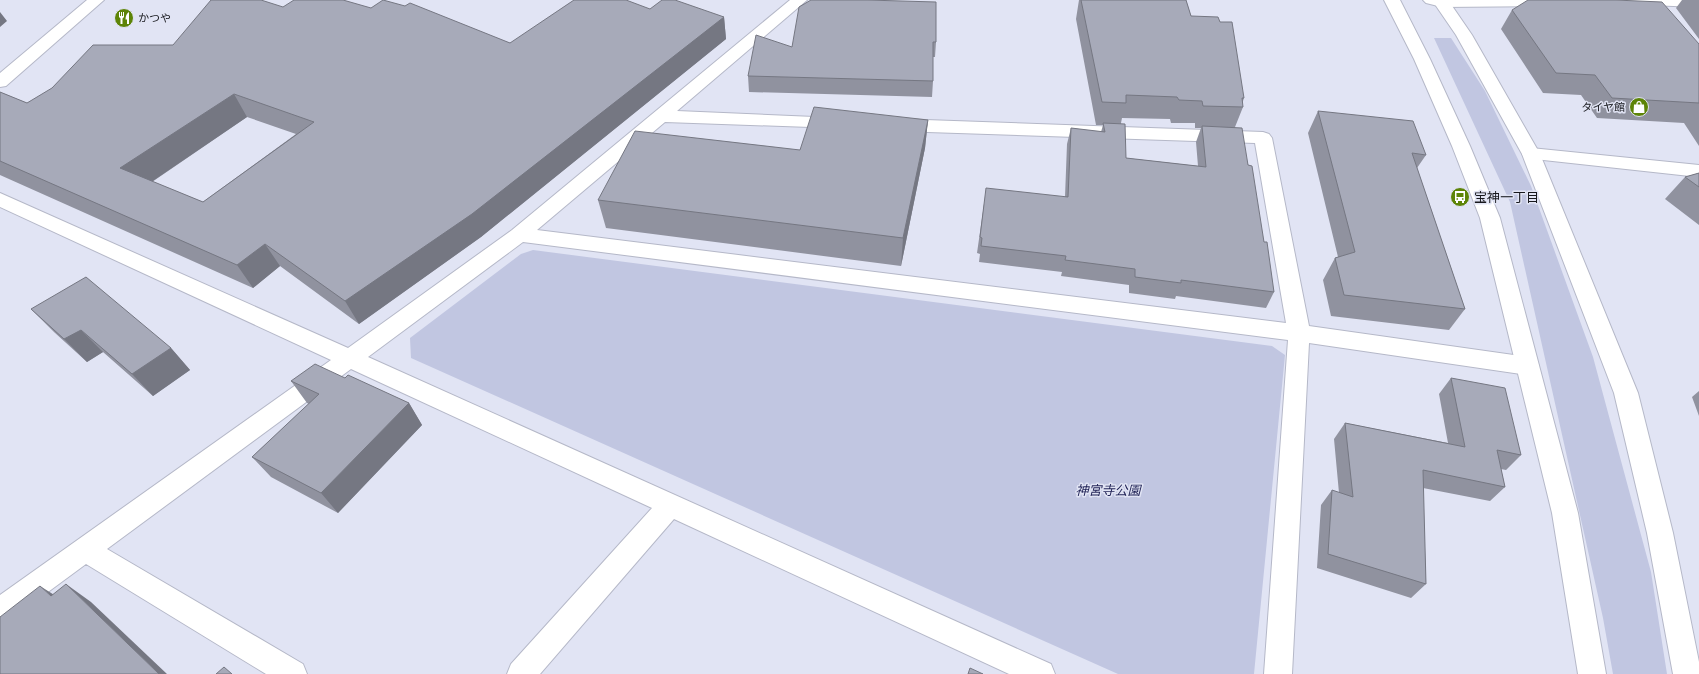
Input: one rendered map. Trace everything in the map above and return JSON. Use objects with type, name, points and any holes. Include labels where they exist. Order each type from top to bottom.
[{"type":"street","points":[[0,82],[96,0]]},
{"type":"street","points":[[0,611],[518,235],[799,0]]},
{"type":"street","points":[[1392,0],[1435,88],[1461,146],[1490,218],[1565,513],[1592,674]]},
{"type":"street","points":[[1648,0],[1663,18]]},
{"type":"street","points":[[1438,1],[1648,0],[1699,2]]},
{"type":"street","points":[[1438,1],[1464,35],[1531,154],[1626,393],[1660,533],[1687,674]]},
{"type":"street","points":[[662,116],[1263,138],[1299,333],[1278,674]]},
{"type":"street","points":[[1531,154],[1699,171]]},
{"type":"street","points":[[0,199],[1041,674]]},
{"type":"street","points":[[518,235],[1299,333],[1528,366]]},
{"type":"street","points":[[521,674],[670,506]]},
{"type":"street","points":[[85,550],[293,674]]},
{"type":"green space","points":[[1434,38],[1451,38],[1485,91],[1531,186],[1593,357],[1651,572],[1667,674],[1613,674],[1603,618],[1510,202]]},
{"type":"green space","name":"神宮寺公園","points":[[533,250],[1272,346],[1285,355],[1254,674],[1118,674],[411,358],[410,338],[521,254]]},
{"type":"building","points":[[211,0],[261,0],[283,7],[294,0],[343,0],[371,8],[383,0],[405,6],[410,3],[510,43],[574,0],[626,0],[650,9],[662,0],[675,0],[724,17],[472,214],[345,301],[265,244],[237,265],[0,161],[0,92],[27,103],[52,88],[93,45],[173,45]],"holes":[[[234,94],[314,122],[203,202],[120,168]]]},
{"type":"building","points":[[811,0],[936,2],[936,42],[933,42],[933,81],[748,76],[756,35],[792,47],[799,7]]},
{"type":"building","points":[[1081,0],[1186,0],[1191,16],[1218,17],[1220,22],[1232,22],[1244,98],[1242,98],[1243,107],[1203,106],[1202,101],[1179,100],[1177,97],[1126,95],[1126,103],[1102,102]]},
{"type":"building","points":[[1528,0],[1615,0],[1662,2],[1699,44],[1699,103],[1612,98],[1595,75],[1556,73],[1512,10]]},
{"type":"building","points":[[814,107],[928,120],[903,238],[598,200],[635,131],[800,150]]},
{"type":"building","points":[[1318,111],[1413,121],[1426,155],[1412,153],[1465,309],[1344,295],[1335,258],[1355,252]]},
{"type":"building","points":[[1103,123],[1125,124],[1126,158],[1206,167],[1202,126],[1242,128],[1248,165],[1252,166],[1264,242],[1267,242],[1274,292],[1181,280],[1181,283],[1135,277],[1135,269],[1065,260],[1066,256],[981,246],[982,238],[980,237],[986,188],[1068,197],[1071,128],[1105,132]]},
{"type":"building","points":[[1699,173],[1699,187],[1685,177]]},
{"type":"building","points":[[86,277],[171,348],[132,374],[81,330],[64,339],[31,309]]},
{"type":"building","points":[[315,364],[345,378],[348,375],[409,403],[321,493],[252,457],[319,394],[291,381]]},
{"type":"building","points":[[1451,378],[1505,388],[1521,455],[1497,450],[1505,487],[1423,470],[1426,584],[1328,554],[1332,490],[1353,497],[1345,423],[1465,447]]},
{"type":"building","points":[[66,584],[159,674],[0,674],[0,617],[40,586],[51,596]]},
{"type":"building","points":[[224,667],[232,674],[216,674]]},
{"type":"building","points":[[970,668],[983,674],[968,674]]},
{"type":"place","name":"かつや","points":[[124,18]]},
{"type":"place","name":"タイヤ館","points":[[1639,107]]},
{"type":"place","name":"宝神一丁目","points":[[1460,197]]}]
